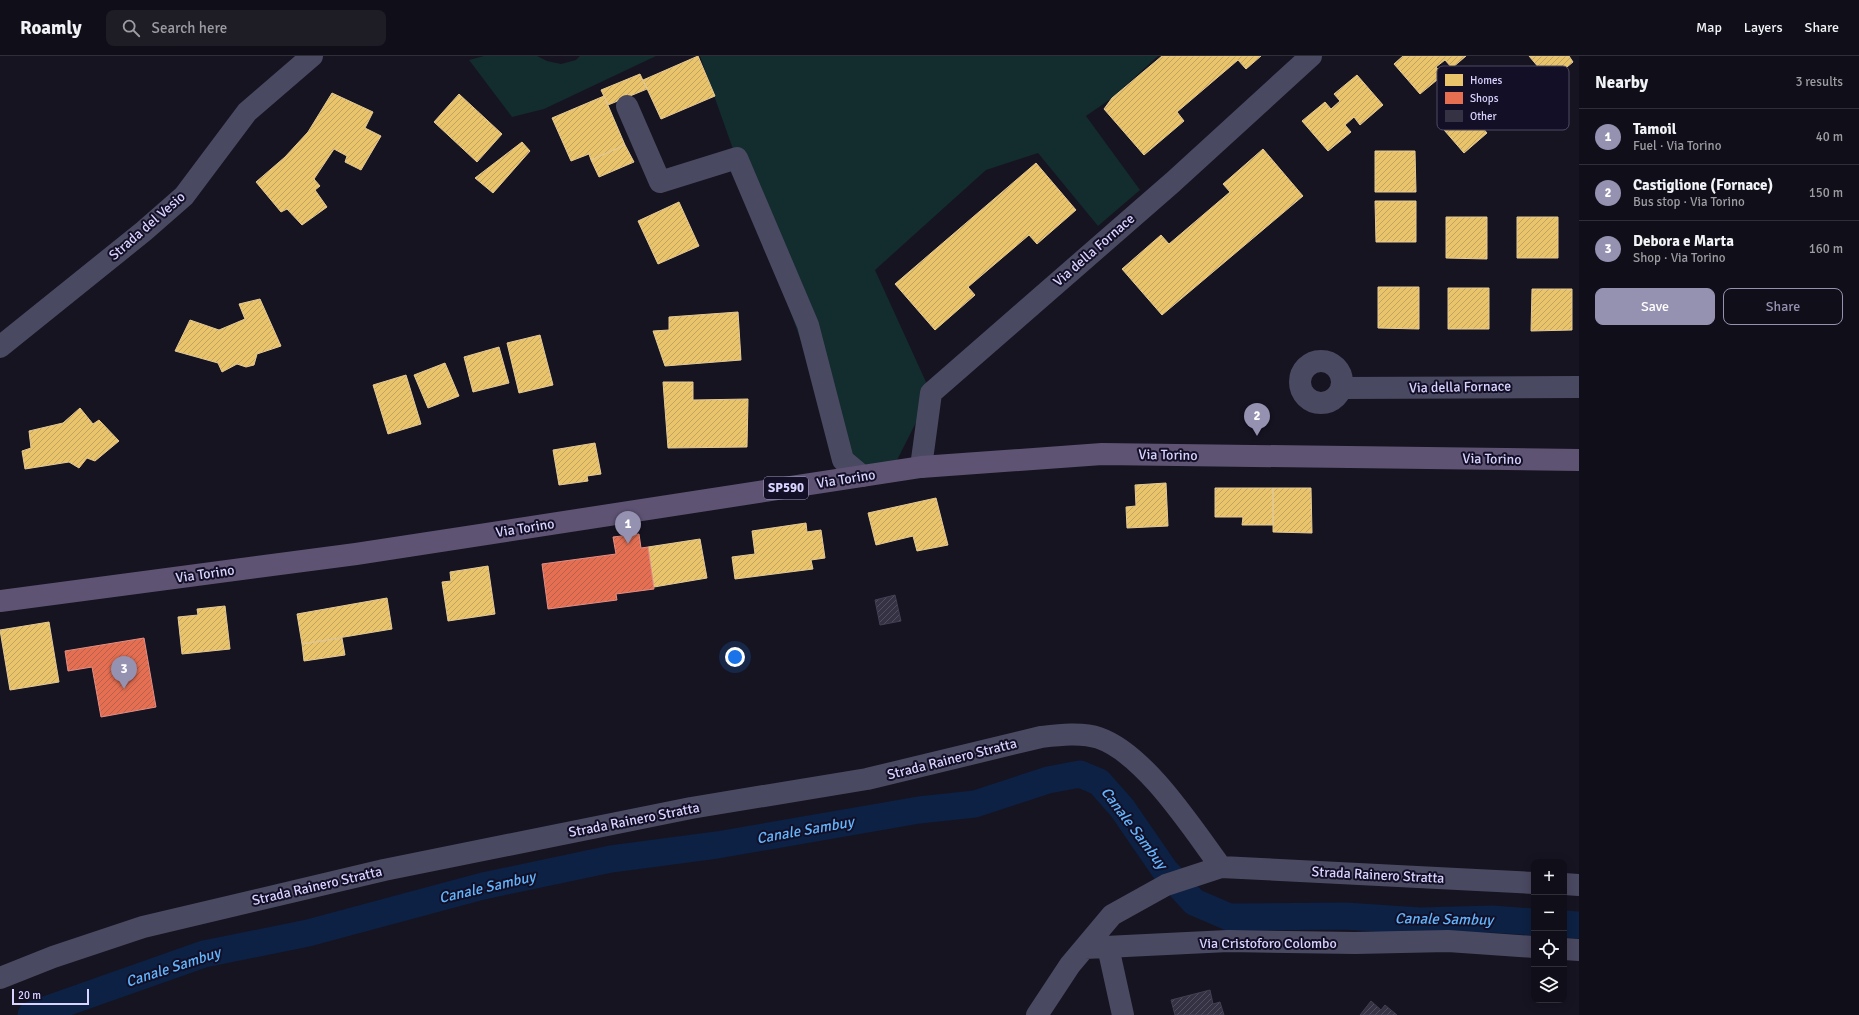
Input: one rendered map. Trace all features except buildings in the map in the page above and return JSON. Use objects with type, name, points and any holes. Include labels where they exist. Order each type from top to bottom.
[{"type":"main road","name":"Via Torino","points":[[0,602],[356,554],[921,467],[1102,454],[1579,460]]},
{"type":"street","name":"Strada del Vesio","points":[[0,348],[144,231],[184,196],[247,112],[312,56]]},
{"type":"street","name":"Via della Fornace","points":[[921,467],[931,393],[1173,182],[1311,56]]},
{"type":"street","points":[[627,106],[660,182],[737,158],[808,325],[843,460],[862,476]]},
{"type":"street","name":"Via della Fornace","points":[[1342,388],[1579,387]]},
{"type":"street","name":"Strada Rainero Stratta","points":[[0,978],[54,957],[143,927],[384,870],[691,808],[867,780],[1041,737],[1066,734],[1098,738],[1120,749],[1149,773],[1222,867]]},
{"type":"street","name":"Strada Rainero Stratta","points":[[1085,948],[1112,915],[1166,886],[1222,867],[1531,883]]},
{"type":"street","points":[[1567,884],[1579,885]]},
{"type":"street","name":"Via Cristoforo Colombo","points":[[1085,948],[1228,941],[1355,943],[1448,940],[1531,947]]},
{"type":"street","points":[[1108,947],[1123,1015]]},
{"type":"street","points":[[1037,1015],[1070,965],[1085,948]]},
{"type":"street","points":[[1567,949],[1579,950]]},
{"type":"green space","points":[[484,56],[537,56],[547,61],[561,64],[576,60],[580,56],[656,56],[544,109],[512,117],[469,60]]},
{"type":"green space","points":[[700,56],[1158,56],[1112,98],[1086,116],[1140,190],[1098,226],[1038,153],[986,170],[875,270],[931,393],[891,472],[843,460]]},
{"type":"waterway","name":"Canale Sambuy","points":[[31,1015],[204,954],[308,933],[483,886],[611,859],[717,845],[919,810],[975,804],[1048,780],[1080,774],[1099,782],[1122,808],[1164,869],[1194,902],[1229,917],[1345,916],[1420,921],[1492,919],[1531,922]]},
{"type":"waterway","name":"Canale Sambuy","points":[[1567,924],[1579,925]]},
{"type":"place","name":"Castiglione (Fornace)","points":[[1257,436]]},
{"type":"place","name":"Tamoil","points":[[628,544]]},
{"type":"place","name":"Debora e Marta","points":[[124,689]]}]
